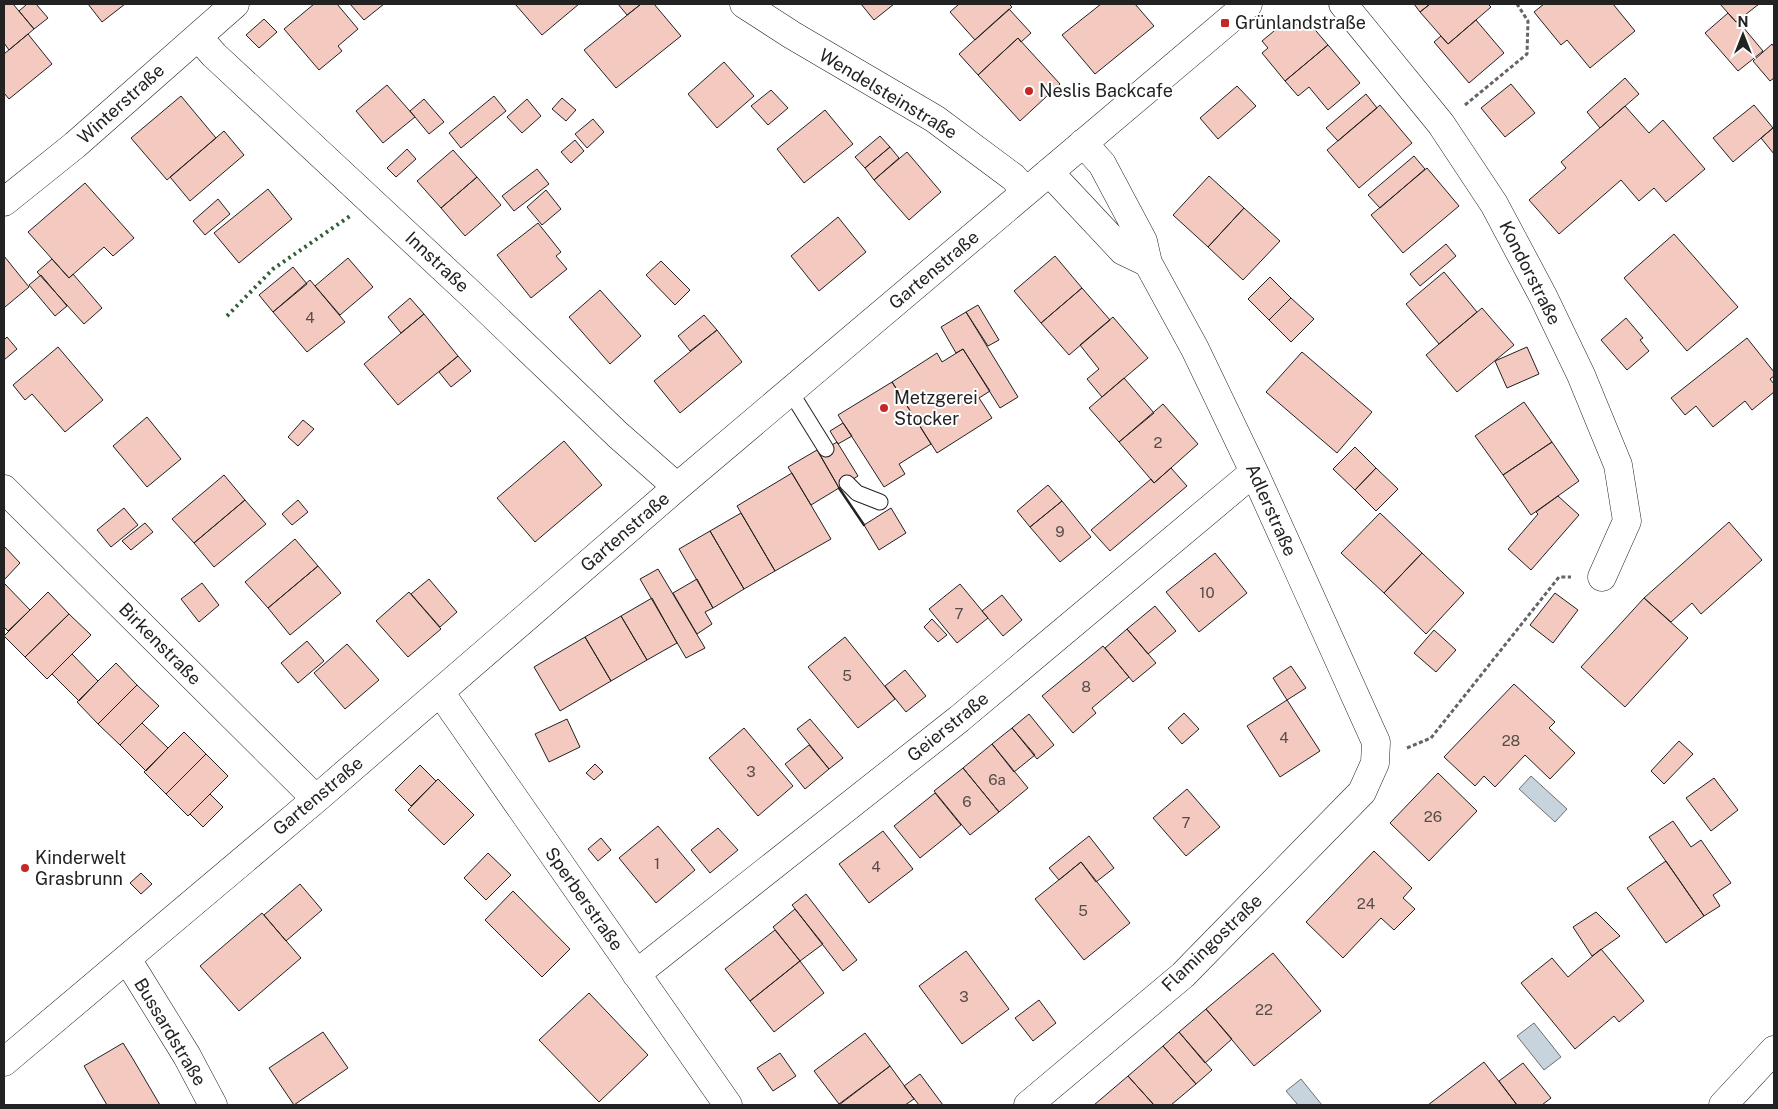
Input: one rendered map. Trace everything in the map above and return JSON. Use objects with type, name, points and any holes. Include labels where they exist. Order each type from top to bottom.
[{"type":"street","name":"Winterstraße","points":[[4,202],[75,145],[235,4]]},
{"type":"street","name":"Wendelsteinstraße","points":[[744,4],[792,35],[935,119],[1013,177],[1026,192]]},
{"type":"street","name":"Gartenstraße","points":[[4,1062],[316,799],[677,487],[1248,4]]},
{"type":"street","name":"Kondorstraße","points":[[1343,4],[1441,124],[1494,204],[1543,296],[1581,375],[1618,464],[1627,521],[1602,577]]},
{"type":"street","name":"Innstraße","points":[[198,36],[214,56],[474,297],[618,435],[677,487]]},
{"type":"street","name":"Adlerstraße","points":[[1083,143],[1102,164],[1143,241],[1148,263],[1195,349],[1254,472],[1376,742],[1375,762]]},
{"type":"street","points":[[1049,172],[1123,250],[1148,263]]},
{"type":"street","name":"Geierstraße","points":[[636,974],[959,719],[1254,472]]},
{"type":"street","name":"Birkenstraße","points":[[4,489],[316,799]]},
{"type":"street","name":"Sperberstraße","points":[[440,692],[728,1105]]},
{"type":"street","name":"Flamingostraße","points":[[1028,1105],[1183,975],[1362,792],[1375,762]]},
{"type":"street","name":"Bussardstraße","points":[[127,959],[187,1056],[213,1105]]},
{"type":"street","points":[[1723,1105],[1774,1050]]},
{"type":"lane","points":[[790,391],[826,449]]},
{"type":"lane","points":[[847,484],[857,493],[880,502]]},
{"type":"path","points":[[1469,102],[1527,54],[1528,21],[1519,4]]},
{"type":"path","points":[[1375,762],[1431,738],[1559,577],[1602,577]]},
{"type":"shaded area","points":[[1531,776],[1567,809],[1555,822],[1519,789]]},
{"type":"shaded area","points":[[1534,1023],[1561,1057],[1544,1070],[1517,1036]]},
{"type":"shaded area","points":[[1301,1079],[1322,1105],[1298,1105],[1286,1091]]},
{"type":"building","points":[[4,4],[13,4],[34,29],[9,50],[4,43]]},
{"type":"building","points":[[27,4],[36,4],[48,18],[34,29],[19,11]]},
{"type":"building","points":[[88,4],[125,4],[102,22]]},
{"type":"building","points":[[314,4],[337,4],[358,29],[338,46],[342,51],[319,70],[284,29]]},
{"type":"building","points":[[350,4],[384,4],[364,20]]},
{"type":"building","points":[[515,4],[579,4],[542,35]]},
{"type":"building","points":[[618,4],[641,4],[627,15]]},
{"type":"building","points":[[641,4],[654,4],[681,36],[616,88],[584,50]]},
{"type":"building","points":[[861,4],[894,4],[874,20]]},
{"type":"building","points":[[959,4],[1009,4],[1012,7],[975,40],[950,12]]},
{"type":"building","points":[[1101,4],[1135,4],[1154,26],[1095,74],[1062,35]]},
{"type":"building","points":[[1414,4],[1430,4],[1420,12]]},
{"type":"building","points":[[1430,4],[1488,4],[1491,7],[1448,44],[1420,12]]},
{"type":"building","points":[[1544,4],[1613,4],[1635,31],[1590,68],[1567,40],[1561,45],[1534,12]]},
{"type":"building","points":[[1720,4],[1759,4],[1736,22]]},
{"type":"building","points":[[1009,9],[1031,33],[1021,42],[1018,38],[978,75],[959,54]]},
{"type":"building","points":[[1728,13],[1736,22],[1738,21],[1763,51],[1738,71],[1705,33]]},
{"type":"building","points":[[1305,18],[1328,45],[1285,81],[1262,53],[1268,48],[1262,41],[1286,21],[1292,28]]},
{"type":"building","points":[[264,19],[277,32],[259,48],[246,35]]},
{"type":"building","points":[[1476,20],[1504,53],[1469,83],[1434,42],[1441,36],[1448,44]]},
{"type":"building","points":[[28,34],[52,64],[9,99],[4,93],[4,54]]},
{"type":"building","points":[[1018,38],[1060,84],[1020,121],[978,75]]},
{"type":"building","points":[[1772,44],[1774,47],[1774,78],[1770,81],[1753,61]]},
{"type":"building","points":[[1328,45],[1360,83],[1328,110],[1309,87],[1298,96],[1285,81]]},
{"type":"building","points":[[724,62],[754,96],[717,128],[688,94]]},
{"type":"building","points":[[1625,78],[1639,94],[1600,128],[1587,112]]},
{"type":"building","points":[[1511,84],[1535,113],[1505,137],[1481,108]]},
{"type":"building","points":[[387,85],[415,117],[383,143],[356,111]]},
{"type":"building","points":[[1237,86],[1256,106],[1218,139],[1200,118]]},
{"type":"building","points":[[771,90],[788,108],[768,125],[751,106]]},
{"type":"building","points":[[1366,94],[1377,108],[1338,141],[1326,128]]},
{"type":"building","points":[[181,96],[216,138],[167,180],[131,138]]},
{"type":"building","points":[[494,96],[506,111],[461,148],[449,133]]},
{"type":"building","points":[[562,98],[576,110],[566,121],[552,109]]},
{"type":"building","points":[[424,99],[444,122],[429,134],[410,111]]},
{"type":"building","points":[[527,99],[541,116],[522,133],[507,117]]},
{"type":"building","points":[[1380,105],[1412,143],[1359,188],[1327,150]]},
{"type":"building","points":[[1754,105],[1773,128],[1733,162],[1713,138]]},
{"type":"building","points":[[1625,106],[1649,133],[1663,120],[1705,169],[1666,202],[1654,188],[1639,201],[1621,180],[1559,234],[1529,200],[1566,168],[1561,162]]},
{"type":"building","points":[[825,110],[853,144],[804,183],[777,149]]},
{"type":"building","points":[[593,119],[604,132],[587,148],[575,134]]},
{"type":"building","points":[[1774,127],[1774,154],[1761,138]]},
{"type":"building","points":[[224,131],[244,155],[190,201],[170,177]]},
{"type":"building","points":[[880,136],[890,147],[865,168],[855,157]]},
{"type":"building","points":[[575,140],[584,151],[571,163],[561,152]]},
{"type":"building","points":[[890,147],[899,158],[874,180],[865,168]]},
{"type":"building","points":[[407,149],[416,159],[396,177],[387,168]]},
{"type":"building","points":[[453,150],[477,177],[441,208],[417,181]]},
{"type":"building","points":[[907,152],[941,192],[909,220],[874,180]]},
{"type":"building","points":[[1414,156],[1425,169],[1380,208],[1368,195]]},
{"type":"building","points":[[1427,168],[1459,206],[1403,253],[1371,215]]},
{"type":"building","points":[[537,169],[549,184],[514,211],[502,196]]},
{"type":"building","points":[[1209,176],[1244,208],[1208,247],[1173,215]]},
{"type":"building","points":[[477,177],[501,205],[465,236],[441,208]]},
{"type":"building","points":[[85,183],[134,238],[113,256],[104,247],[69,278],[28,232]]},
{"type":"building","points":[[268,189],[292,219],[239,263],[214,233]]},
{"type":"building","points":[[546,190],[561,209],[542,225],[527,207]]},
{"type":"building","points":[[218,199],[230,214],[205,235],[193,221]]},
{"type":"building","points":[[1244,208],[1280,241],[1243,280],[1208,247]]},
{"type":"building","points":[[838,217],[866,252],[819,291],[791,256]]},
{"type":"building","points":[[538,223],[561,252],[556,256],[567,269],[531,298],[497,255]]},
{"type":"building","points":[[1674,234],[1738,307],[1687,351],[1624,278]]},
{"type":"building","points":[[1446,244],[1456,256],[1420,286],[1410,274]]},
{"type":"building","points":[[4,256],[29,287],[5,307],[4,306]]},
{"type":"building","points":[[1055,256],[1082,288],[1041,323],[1014,291]]},
{"type":"building","points":[[348,258],[373,287],[340,315],[315,286]]},
{"type":"building","points":[[52,259],[69,278],[73,274],[102,308],[84,324],[37,272]]},
{"type":"building","points":[[661,261],[690,290],[675,305],[646,275]]},
{"type":"building","points":[[293,267],[307,284],[273,312],[259,295]]},
{"type":"building","points":[[1444,272],[1477,312],[1439,344],[1406,304]]},
{"type":"building","points":[[41,275],[67,306],[55,316],[29,285]]},
{"type":"building","points":[[1270,277],[1291,298],[1269,320],[1248,299]]},
{"type":"building","points":[[310,280],[345,322],[307,352],[273,312]]},
{"type":"building","points":[[1082,288],[1110,320],[1069,355],[1041,323]]},
{"type":"building","points":[[600,290],[641,336],[610,364],[569,317]]},
{"type":"building","points":[[410,298],[424,314],[401,333],[388,317]]},
{"type":"building","points":[[1291,298],[1314,319],[1291,342],[1269,320]]},
{"type":"building","points":[[978,305],[999,340],[988,346],[966,312]]},
{"type":"building","points":[[1482,308],[1514,345],[1457,392],[1426,355]]},
{"type":"building","points":[[966,312],[1018,397],[1000,408],[963,349],[956,353],[941,327]]},
{"type":"building","points":[[424,314],[458,356],[398,405],[364,364]]},
{"type":"building","points":[[704,315],[717,330],[690,351],[678,336]]},
{"type":"building","points":[[1113,317],[1148,358],[1102,397],[1087,379],[1099,369],[1080,345]]},
{"type":"building","points":[[1626,318],[1643,338],[1640,340],[1649,351],[1627,370],[1601,340]]},
{"type":"building","points":[[717,330],[742,362],[680,413],[654,381]]},
{"type":"building","points":[[7,337],[17,349],[4,360],[4,340]]},
{"type":"building","points":[[1747,338],[1774,372],[1774,376],[1770,379],[1774,384],[1774,392],[1752,410],[1745,401],[1713,427],[1696,406],[1685,415],[1671,398]]},
{"type":"building","points":[[58,347],[103,400],[65,432],[32,394],[25,400],[13,385]]},
{"type":"building","points":[[1527,347],[1539,374],[1507,388],[1495,361]]},
{"type":"building","points":[[963,349],[990,391],[979,398],[992,418],[937,453],[892,382],[937,353],[942,362]]},
{"type":"building","points":[[1302,352],[1372,412],[1337,453],[1266,392]]},
{"type":"building","points":[[458,356],[471,371],[451,387],[439,372]]},
{"type":"building","points":[[1124,378],[1154,413],[1119,442],[1089,408]]},
{"type":"building","points":[[892,382],[931,444],[899,464],[905,474],[884,487],[838,415]]},
{"type":"building","points":[[1524,402],[1552,442],[1503,475],[1475,436]]},
{"type":"building","points":[[1163,404],[1198,444],[1154,483],[1119,442]]},
{"type":"building","points":[[147,417],[181,459],[147,487],[113,446]]},
{"type":"building","points":[[303,420],[314,429],[298,446],[288,437]]},
{"type":"building","points":[[843,423],[852,436],[838,444],[830,431]]},
{"type":"building","points":[[564,441],[602,485],[535,542],[497,498]]},
{"type":"building","points":[[837,442],[858,476],[839,488],[819,453]]},
{"type":"building","points":[[1552,442],[1579,481],[1531,515],[1503,475]]},
{"type":"building","points":[[1355,447],[1376,468],[1355,490],[1333,469]]},
{"type":"building","points":[[817,450],[839,488],[811,505],[788,467]]},
{"type":"building","points":[[1171,468],[1187,486],[1110,551],[1091,530],[1151,479],[1154,483]]},
{"type":"building","points":[[1376,468],[1398,489],[1376,511],[1355,490]]},
{"type":"building","points":[[792,473],[831,539],[775,571],[737,506]]},
{"type":"building","points":[[224,475],[245,500],[194,543],[172,519]]},
{"type":"building","points":[[1048,485],[1062,501],[1030,527],[1017,511]]},
{"type":"building","points":[[1558,496],[1579,515],[1531,570],[1508,549],[1538,514],[1536,512]]},
{"type":"building","points":[[245,500],[266,524],[214,567],[194,543]]},
{"type":"building","points":[[298,500],[308,512],[292,525],[282,514]]},
{"type":"building","points":[[1062,501],[1091,537],[1060,562],[1030,527]]},
{"type":"building","points":[[124,508],[138,525],[111,547],[97,530]]},
{"type":"building","points":[[891,508],[906,533],[879,550],[864,525]]},
{"type":"building","points":[[741,513],[775,571],[744,589],[710,531]]},
{"type":"building","points":[[1380,513],[1422,553],[1384,593],[1341,553]]},
{"type":"building","points":[[1729,522],[1762,560],[1701,614],[1692,603],[1671,622],[1644,598]]},
{"type":"building","points":[[145,523],[153,532],[131,550],[122,541]]},
{"type":"building","points":[[710,531],[744,589],[713,608],[679,549]]},
{"type":"building","points":[[295,539],[318,566],[268,608],[245,582]]},
{"type":"building","points":[[4,546],[20,563],[4,580]]},
{"type":"building","points":[[1215,553],[1247,593],[1199,632],[1166,592]]},
{"type":"building","points":[[1422,553],[1464,593],[1426,634],[1384,593]]},
{"type":"building","points":[[318,566],[341,593],[290,635],[268,608]]},
{"type":"building","points":[[658,569],[705,648],[686,658],[640,579]]},
{"type":"building","points":[[429,579],[457,612],[440,627],[411,594]]},
{"type":"building","points":[[697,579],[713,608],[705,612],[712,624],[697,634],[673,593]]},
{"type":"building","points":[[4,583],[30,610],[8,631],[4,627]]},
{"type":"building","points":[[202,583],[219,605],[199,622],[181,599]]},
{"type":"building","points":[[960,584],[988,618],[957,643],[929,609]]},
{"type":"building","points":[[48,592],[69,614],[25,657],[4,636]]},
{"type":"building","points":[[409,592],[441,629],[408,657],[376,621]]},
{"type":"building","points":[[1555,593],[1578,610],[1553,643],[1530,625]]},
{"type":"building","points":[[1002,595],[1022,620],[1003,636],[982,611]]},
{"type":"building","points":[[652,598],[677,643],[647,660],[621,616]]},
{"type":"building","points":[[1644,598],[1688,638],[1625,707],[1581,667]]},
{"type":"building","points":[[1155,606],[1176,631],[1148,654],[1127,629]]},
{"type":"building","points":[[69,614],[91,635],[47,679],[25,657]]},
{"type":"building","points":[[621,616],[647,660],[611,681],[585,637]]},
{"type":"building","points":[[932,619],[947,635],[938,642],[924,627]]},
{"type":"building","points":[[1127,629],[1156,663],[1133,682],[1105,648]]},
{"type":"building","points":[[1434,630],[1456,650],[1436,672],[1414,653]]},
{"type":"building","points":[[585,637],[611,681],[560,711],[534,667]]},
{"type":"building","points":[[845,637],[895,699],[858,728],[808,667]]},
{"type":"building","points":[[307,641],[324,661],[298,683],[281,663]]},
{"type":"building","points":[[347,644],[379,680],[345,709],[314,673]]},
{"type":"building","points":[[1103,646],[1129,677],[1092,708],[1096,713],[1073,733],[1042,696]]},
{"type":"building","points":[[72,654],[98,681],[79,701],[52,674]]},
{"type":"building","points":[[116,663],[137,685],[98,724],[77,702]]},
{"type":"building","points":[[1291,666],[1306,688],[1287,700],[1273,678]]},
{"type":"building","points":[[905,670],[926,696],[906,712],[885,686]]},
{"type":"building","points":[[1514,684],[1555,722],[1549,728],[1575,753],[1550,779],[1525,755],[1495,787],[1484,776],[1475,786],[1444,757]]},
{"type":"building","points":[[137,685],[159,706],[120,745],[98,724]]},
{"type":"building","points":[[1287,700],[1320,751],[1280,777],[1247,726]]},
{"type":"building","points":[[1184,713],[1199,729],[1182,744],[1168,728]]},
{"type":"building","points":[[1029,714],[1054,745],[1037,759],[1012,728]]},
{"type":"building","points":[[567,719],[580,747],[549,762],[535,734]]},
{"type":"building","points":[[810,719],[843,758],[829,769],[797,729]]},
{"type":"building","points":[[142,723],[168,748],[146,771],[120,745]]},
{"type":"building","points":[[744,728],[793,786],[758,816],[709,758]]},
{"type":"building","points":[[1012,728],[1035,755],[1014,772],[992,744]]},
{"type":"building","points":[[184,732],[206,754],[166,794],[144,772]]},
{"type":"building","points":[[1679,741],[1693,754],[1664,784],[1651,771]]},
{"type":"building","points":[[992,744],[1028,788],[999,812],[963,768]]},
{"type":"building","points":[[809,745],[829,769],[805,789],[785,764]]},
{"type":"building","points":[[206,754],[228,776],[188,816],[166,794]]},
{"type":"building","points":[[595,764],[603,772],[594,780],[586,773]]},
{"type":"building","points":[[420,765],[436,781],[411,806],[395,790]]},
{"type":"building","points":[[963,768],[999,812],[970,835],[934,791]]},
{"type":"building","points":[[1438,773],[1477,811],[1429,861],[1390,823]]},
{"type":"building","points":[[1714,778],[1738,810],[1711,831],[1686,798]]},
{"type":"building","points":[[438,779],[474,815],[444,845],[408,810]]},
{"type":"building","points":[[1187,789],[1220,827],[1186,856],[1153,818]]},
{"type":"building","points":[[935,793],[961,825],[920,858],[894,826]]},
{"type":"building","points":[[210,794],[223,807],[203,827],[190,814]]},
{"type":"building","points":[[1673,821],[1691,847],[1701,840],[1731,883],[1713,895],[1720,906],[1704,916],[1649,837]]},
{"type":"building","points":[[658,826],[695,870],[656,903],[619,858]]},
{"type":"building","points":[[718,828],[738,850],[710,873],[691,850]]},
{"type":"building","points":[[883,831],[913,869],[869,903],[839,864]]},
{"type":"building","points":[[1089,836],[1114,868],[1096,882],[1081,862],[1059,880],[1049,868]]},
{"type":"building","points":[[601,838],[611,850],[598,861],[588,849]]},
{"type":"building","points":[[1374,851],[1412,888],[1403,898],[1415,909],[1394,930],[1381,918],[1343,958],[1306,922]]},
{"type":"building","points":[[488,853],[511,875],[486,900],[464,878]]},
{"type":"building","points":[[1666,861],[1704,916],[1666,943],[1627,888]]},
{"type":"building","points":[[1081,862],[1130,923],[1084,960],[1035,899]]},
{"type":"building","points":[[141,873],[152,884],[141,894],[130,883]]},
{"type":"building","points":[[300,884],[322,910],[286,941],[264,915]]},
{"type":"building","points":[[513,891],[570,949],[542,977],[485,920]]},
{"type":"building","points":[[806,894],[857,960],[843,971],[792,905]]},
{"type":"building","points":[[795,909],[823,944],[800,961],[773,927]]},
{"type":"building","points":[[1596,912],[1620,936],[1592,956],[1573,927]]},
{"type":"building","points":[[262,913],[301,958],[239,1011],[200,966]]},
{"type":"building","points":[[775,930],[800,961],[750,1001],[725,969]]},
{"type":"building","points":[[1601,949],[1644,1001],[1619,1022],[1614,1016],[1575,1049],[1521,983],[1552,958],[1568,977]]},
{"type":"building","points":[[966,951],[1009,1009],[962,1044],[919,986]]},
{"type":"building","points":[[1273,953],[1321,1011],[1254,1066],[1206,1009]]},
{"type":"building","points":[[800,961],[824,993],[774,1032],[750,1001]]},
{"type":"building","points":[[589,993],[648,1055],[599,1102],[539,1040]]},
{"type":"building","points":[[1039,1000],[1056,1023],[1033,1041],[1015,1018]]},
{"type":"building","points":[[1206,1009],[1232,1039],[1205,1063],[1179,1032]]},
{"type":"building","points":[[323,1032],[348,1068],[294,1105],[269,1068]]},
{"type":"building","points":[[1179,1032],[1212,1070],[1196,1084],[1163,1046]]},
{"type":"building","points":[[865,1033],[890,1066],[839,1104],[814,1071]]},
{"type":"building","points":[[123,1043],[160,1105],[107,1105],[84,1066]]},
{"type":"building","points":[[1163,1046],[1196,1084],[1171,1105],[1154,1105],[1128,1076]]},
{"type":"building","points":[[780,1053],[796,1076],[773,1091],[757,1068]]},
{"type":"building","points":[[1484,1062],[1517,1105],[1428,1105]]},
{"type":"building","points":[[1523,1063],[1551,1098],[1542,1105],[1517,1105],[1499,1081]]},
{"type":"building","points":[[890,1066],[914,1099],[905,1105],[839,1105]]},
{"type":"building","points":[[920,1074],[943,1105],[919,1105],[904,1086]]},
{"type":"building","points":[[1128,1076],[1154,1105],[1094,1105]]},
{"type":"hedge","points":[[227,316],[273,269],[350,216]]},
{"type":"wall","points":[[839,488],[864,525]]},
{"type":"place","name":"Grünlandstraße","points":[[1225,23]]},
{"type":"place","name":"Neslis Backcafe","points":[[1029,91]]},
{"type":"place","name":"Metzgerei Stocker","points":[[884,408]]},
{"type":"place","name":"Kinderwelt Grasbrunn","points":[[25,868]]}]
